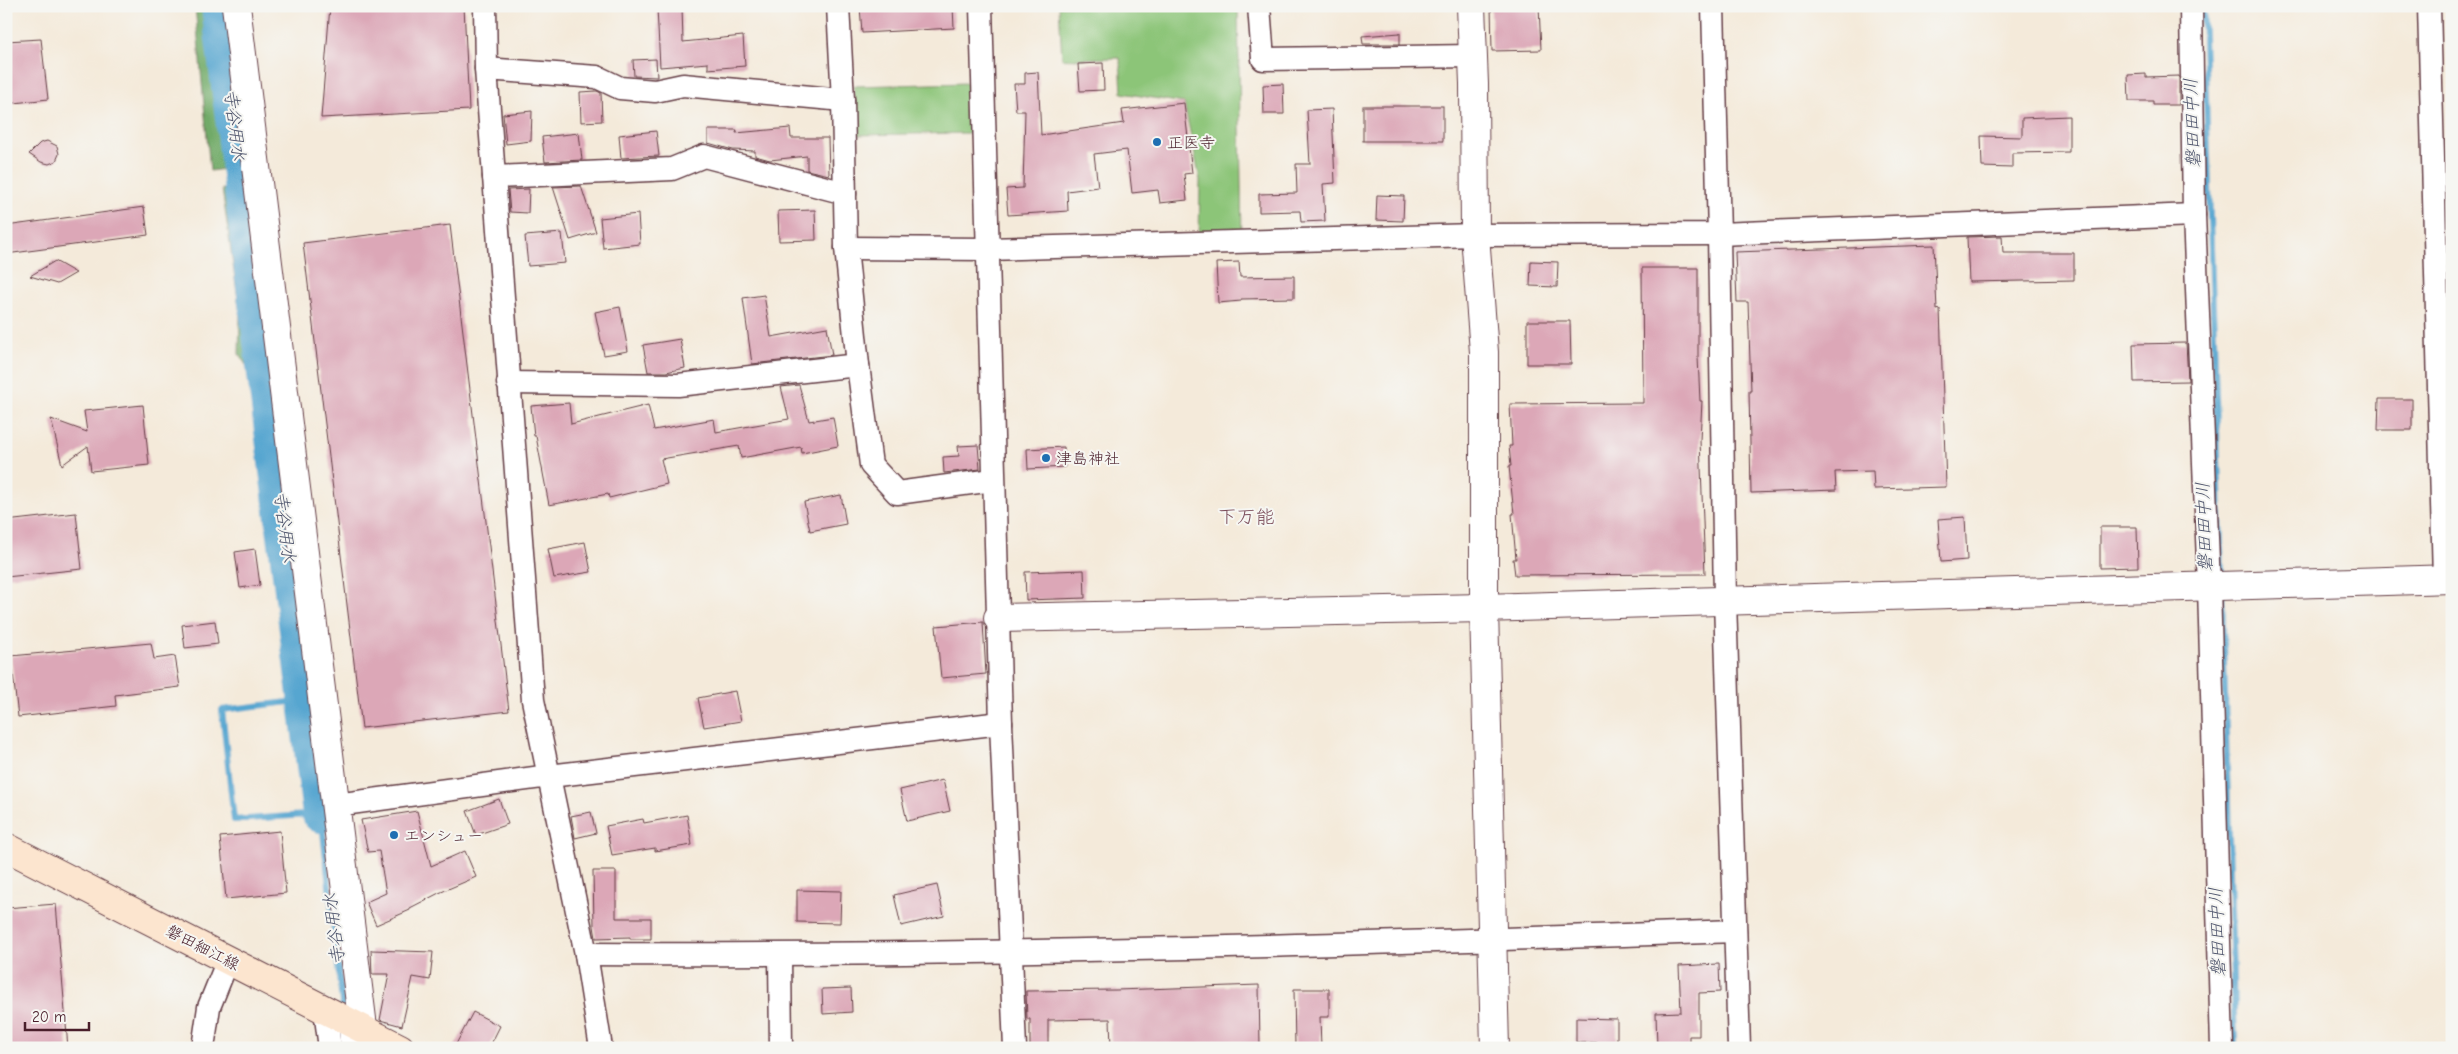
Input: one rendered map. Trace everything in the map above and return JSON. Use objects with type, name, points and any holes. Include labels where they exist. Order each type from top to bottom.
[{"type":"main road","name":"磐田細江線","points":[[6,847],[228,960],[347,1026],[400,1048]]},
{"type":"street","points":[[236,6],[336,805],[347,1026],[330,1048]]},
{"type":"street","points":[[485,6],[486,68],[533,700],[586,954],[602,1048]]},
{"type":"street","points":[[838,6],[843,100],[846,248],[871,465],[897,492],[993,480]]},
{"type":"street","points":[[981,6],[993,480],[1015,1048]]},
{"type":"street","points":[[1259,6],[1263,59],[1473,56]]},
{"type":"street","points":[[1471,6],[1475,235],[1484,352],[1484,608],[1496,1048]]},
{"type":"street","points":[[1713,6],[1719,234],[1724,600],[1738,1048]]},
{"type":"street","points":[[2191,6],[2194,215],[2209,587],[2222,1048]]},
{"type":"street","points":[[998,618],[1484,608],[2448,579],[2429,6]]},
{"type":"street","points":[[486,68],[597,77],[620,88],[654,90],[683,84],[843,100]]},
{"type":"street","points":[[494,177],[672,169],[704,156],[845,193]]},
{"type":"street","points":[[846,248],[987,249],[1475,235],[1719,234],[2194,215]]},
{"type":"street","points":[[508,383],[678,385],[858,365]]},
{"type":"street","points":[[336,805],[549,776],[1001,723]]},
{"type":"street","points":[[586,954],[780,955],[1010,952],[1492,940],[1735,931]]},
{"type":"street","points":[[780,955],[781,1048]]},
{"type":"street","points":[[203,1048],[209,1006],[228,960]]},
{"type":"green space","points":[[195,6],[212,6],[232,168],[210,171]]},
{"type":"green space","points":[[1059,6],[1238,6],[1242,241],[1199,242],[1200,180],[1184,103],[1122,93],[1120,58],[1062,59]]},
{"type":"green space","points":[[968,83],[970,133],[855,135],[854,86]]},
{"type":"green space","points":[[222,189],[244,196],[265,362],[246,365],[239,354],[240,313]]},
{"type":"building","points":[[330,6],[464,6],[469,110],[321,118]]},
{"type":"building","points":[[860,6],[953,6],[954,28],[862,33]]},
{"type":"building","points":[[1491,6],[1539,6],[1541,50],[1492,51]]},
{"type":"building","points":[[682,7],[683,42],[743,36],[745,66],[708,69],[708,63],[660,67],[657,8]]},
{"type":"building","points":[[1400,33],[1400,44],[1363,44],[1362,36]]},
{"type":"building","points":[[41,39],[48,99],[6,104],[6,41]]},
{"type":"building","points":[[656,59],[657,77],[634,76],[633,60]]},
{"type":"building","points":[[1103,63],[1104,90],[1080,91],[1078,64]]},
{"type":"building","points":[[1038,72],[1041,135],[1124,123],[1122,110],[1184,103],[1192,173],[1184,174],[1187,200],[1160,203],[1158,190],[1132,193],[1127,150],[1094,154],[1098,187],[1067,191],[1068,211],[1008,215],[1006,189],[1023,188],[1025,111],[1016,111],[1014,84],[1025,84],[1025,73]]},
{"type":"building","points":[[2146,74],[2146,77],[2179,76],[2179,105],[2153,105],[2153,101],[2129,101],[2128,75]]},
{"type":"building","points":[[1283,84],[1284,114],[1264,114],[1263,85]]},
{"type":"building","points":[[597,91],[601,93],[602,121],[581,122],[580,92]]},
{"type":"building","points":[[1363,106],[1443,106],[1443,141],[1363,141]]},
{"type":"building","points":[[1332,109],[1335,183],[1323,184],[1325,221],[1301,222],[1300,211],[1259,212],[1259,194],[1297,193],[1296,164],[1310,164],[1307,110]]},
{"type":"building","points":[[532,111],[531,141],[506,144],[503,114]]},
{"type":"building","points":[[2069,116],[2069,152],[2012,153],[2012,168],[1982,167],[1981,136],[2022,137],[2022,118]]},
{"type":"building","points":[[790,128],[791,138],[828,138],[829,175],[807,170],[807,156],[770,160],[755,156],[755,151],[733,150],[708,143],[708,130],[737,130],[736,133]]},
{"type":"building","points":[[656,131],[659,156],[621,158],[619,135]]},
{"type":"building","points":[[579,133],[582,160],[545,162],[542,137]]},
{"type":"building","points":[[47,141],[57,146],[59,154],[56,161],[49,164],[41,162],[29,154],[40,143]]},
{"type":"building","points":[[581,186],[596,232],[570,240],[553,187]]},
{"type":"building","points":[[529,189],[528,213],[510,212],[508,190]]},
{"type":"building","points":[[1377,195],[1404,196],[1403,221],[1376,220]]},
{"type":"building","points":[[144,207],[148,235],[6,254],[6,226]]},
{"type":"building","points":[[815,210],[816,240],[779,241],[778,211]]},
{"type":"building","points":[[638,214],[640,244],[603,248],[600,218]]},
{"type":"building","points":[[450,225],[509,711],[362,728],[303,243]]},
{"type":"building","points":[[562,233],[565,263],[528,266],[525,236]]},
{"type":"building","points":[[2002,236],[2003,253],[2074,253],[2074,280],[1969,282],[1967,237]]},
{"type":"building","points":[[1934,245],[1937,310],[1940,309],[1946,487],[1874,489],[1873,471],[1835,472],[1836,490],[1751,493],[1749,391],[1751,391],[1748,302],[1737,302],[1735,252]]},
{"type":"building","points":[[55,261],[76,273],[57,284],[30,276]]},
{"type":"building","points":[[1531,261],[1558,262],[1557,287],[1530,286]]},
{"type":"building","points":[[1239,262],[1240,277],[1294,276],[1294,298],[1241,299],[1241,301],[1218,303],[1216,263]]},
{"type":"building","points":[[1642,268],[1698,268],[1698,357],[1700,401],[1702,401],[1700,440],[1705,574],[1515,575],[1513,559],[1516,559],[1512,514],[1514,514],[1509,466],[1511,466],[1509,446],[1512,446],[1510,404],[1643,403]]},
{"type":"building","points":[[764,295],[771,337],[827,327],[832,355],[752,364],[743,298]]},
{"type":"building","points":[[620,307],[628,351],[604,355],[595,312]]},
{"type":"building","points":[[1527,321],[1570,321],[1571,364],[1527,364]]},
{"type":"building","points":[[680,339],[685,368],[666,372],[648,372],[643,345]]},
{"type":"building","points":[[2186,343],[2188,381],[2134,382],[2133,344]]},
{"type":"building","points":[[799,385],[809,421],[833,417],[838,446],[802,453],[801,447],[741,458],[739,446],[661,459],[667,484],[609,498],[608,494],[549,505],[536,436],[534,436],[531,406],[569,403],[571,424],[648,405],[654,430],[714,419],[716,432],[789,419],[781,387]]},
{"type":"building","points":[[2379,399],[2412,399],[2412,430],[2378,430]]},
{"type":"building","points":[[143,405],[149,465],[91,471],[88,446],[62,465],[51,419],[87,432],[84,411]]},
{"type":"building","points":[[978,445],[980,469],[944,473],[943,457],[959,456],[958,446]]},
{"type":"building","name":"津島神社","points":[[1064,447],[1065,467],[1028,469],[1027,449]]},
{"type":"building","points":[[841,495],[846,524],[810,531],[804,502]]},
{"type":"building","points":[[76,513],[82,569],[6,577],[6,521]]},
{"type":"building","points":[[1965,517],[1967,560],[1941,562],[1938,519]]},
{"type":"building","points":[[2100,527],[2137,527],[2138,567],[2100,568]]},
{"type":"building","points":[[585,542],[591,572],[554,578],[548,549]]},
{"type":"building","points":[[255,549],[260,585],[240,588],[235,552]]},
{"type":"building","points":[[1084,570],[1085,598],[1026,600],[1025,572]]},
{"type":"building","points":[[215,621],[218,644],[185,648],[182,625]]},
{"type":"building","points":[[983,622],[986,674],[941,678],[936,626]]},
{"type":"building","points":[[151,643],[154,659],[175,656],[180,687],[115,695],[116,706],[18,717],[11,656]]},
{"type":"building","points":[[735,691],[741,721],[704,727],[698,698]]},
{"type":"building","points":[[943,780],[950,811],[907,821],[900,790]]},
{"type":"building","points":[[499,799],[508,824],[476,835],[467,811]]},
{"type":"building","points":[[417,811],[431,866],[465,851],[476,877],[439,893],[410,908],[410,910],[376,925],[366,902],[386,893],[379,851],[368,852],[361,820]]},
{"type":"building","points":[[591,812],[596,833],[575,838],[571,816]]},
{"type":"building","points":[[687,815],[692,845],[655,851],[655,848],[612,855],[606,826],[643,819],[644,823]]},
{"type":"building","points":[[280,831],[286,893],[226,899],[220,837]]},
{"type":"building","points":[[593,871],[616,871],[616,918],[651,918],[651,939],[630,939],[630,937],[596,938]]},
{"type":"building","points":[[937,885],[944,916],[901,926],[894,895]]},
{"type":"building","points":[[797,890],[841,891],[840,923],[797,922]]},
{"type":"building","points":[[56,904],[68,1048],[6,1048],[6,908]]},
{"type":"building","points":[[371,950],[433,952],[430,980],[413,977],[402,1026],[380,1020],[389,974],[372,974]]},
{"type":"building","points":[[1719,964],[1720,992],[1699,993],[1699,1036],[1689,1036],[1689,1048],[1657,1048],[1656,1013],[1681,1012],[1679,966]]},
{"type":"building","points":[[1259,985],[1260,1048],[1111,1048],[1110,1019],[1048,1020],[1048,1048],[1030,1048],[1030,1019],[1027,1019],[1026,991]]},
{"type":"building","points":[[851,988],[852,1012],[823,1014],[822,989]]},
{"type":"building","points":[[1294,989],[1329,989],[1329,1017],[1320,1017],[1321,1048],[1295,1048]]},
{"type":"building","points":[[473,1012],[500,1026],[489,1048],[454,1048]]},
{"type":"building","points":[[1576,1018],[1617,1019],[1617,1043],[1576,1042]]},
{"type":"waterway","name":"寺谷用水","points":[[220,6],[321,814]]},
{"type":"waterway","name":"磐田田中川","points":[[2203,6],[2222,579]]},
{"type":"waterway","name":"磐田田中川","points":[[2222,592],[2235,1048]]},
{"type":"waterway","points":[[306,700],[222,710],[234,820],[321,814],[343,1010]]},
{"type":"place","name":"正医寺","points":[[1157,142]]},
{"type":"place","name":"津島神社","points":[[1046,458]]},
{"type":"place","name":"エンシュー","points":[[394,835]]},
{"type":"district","name":"下万能","points":[[1246,516]]}]
